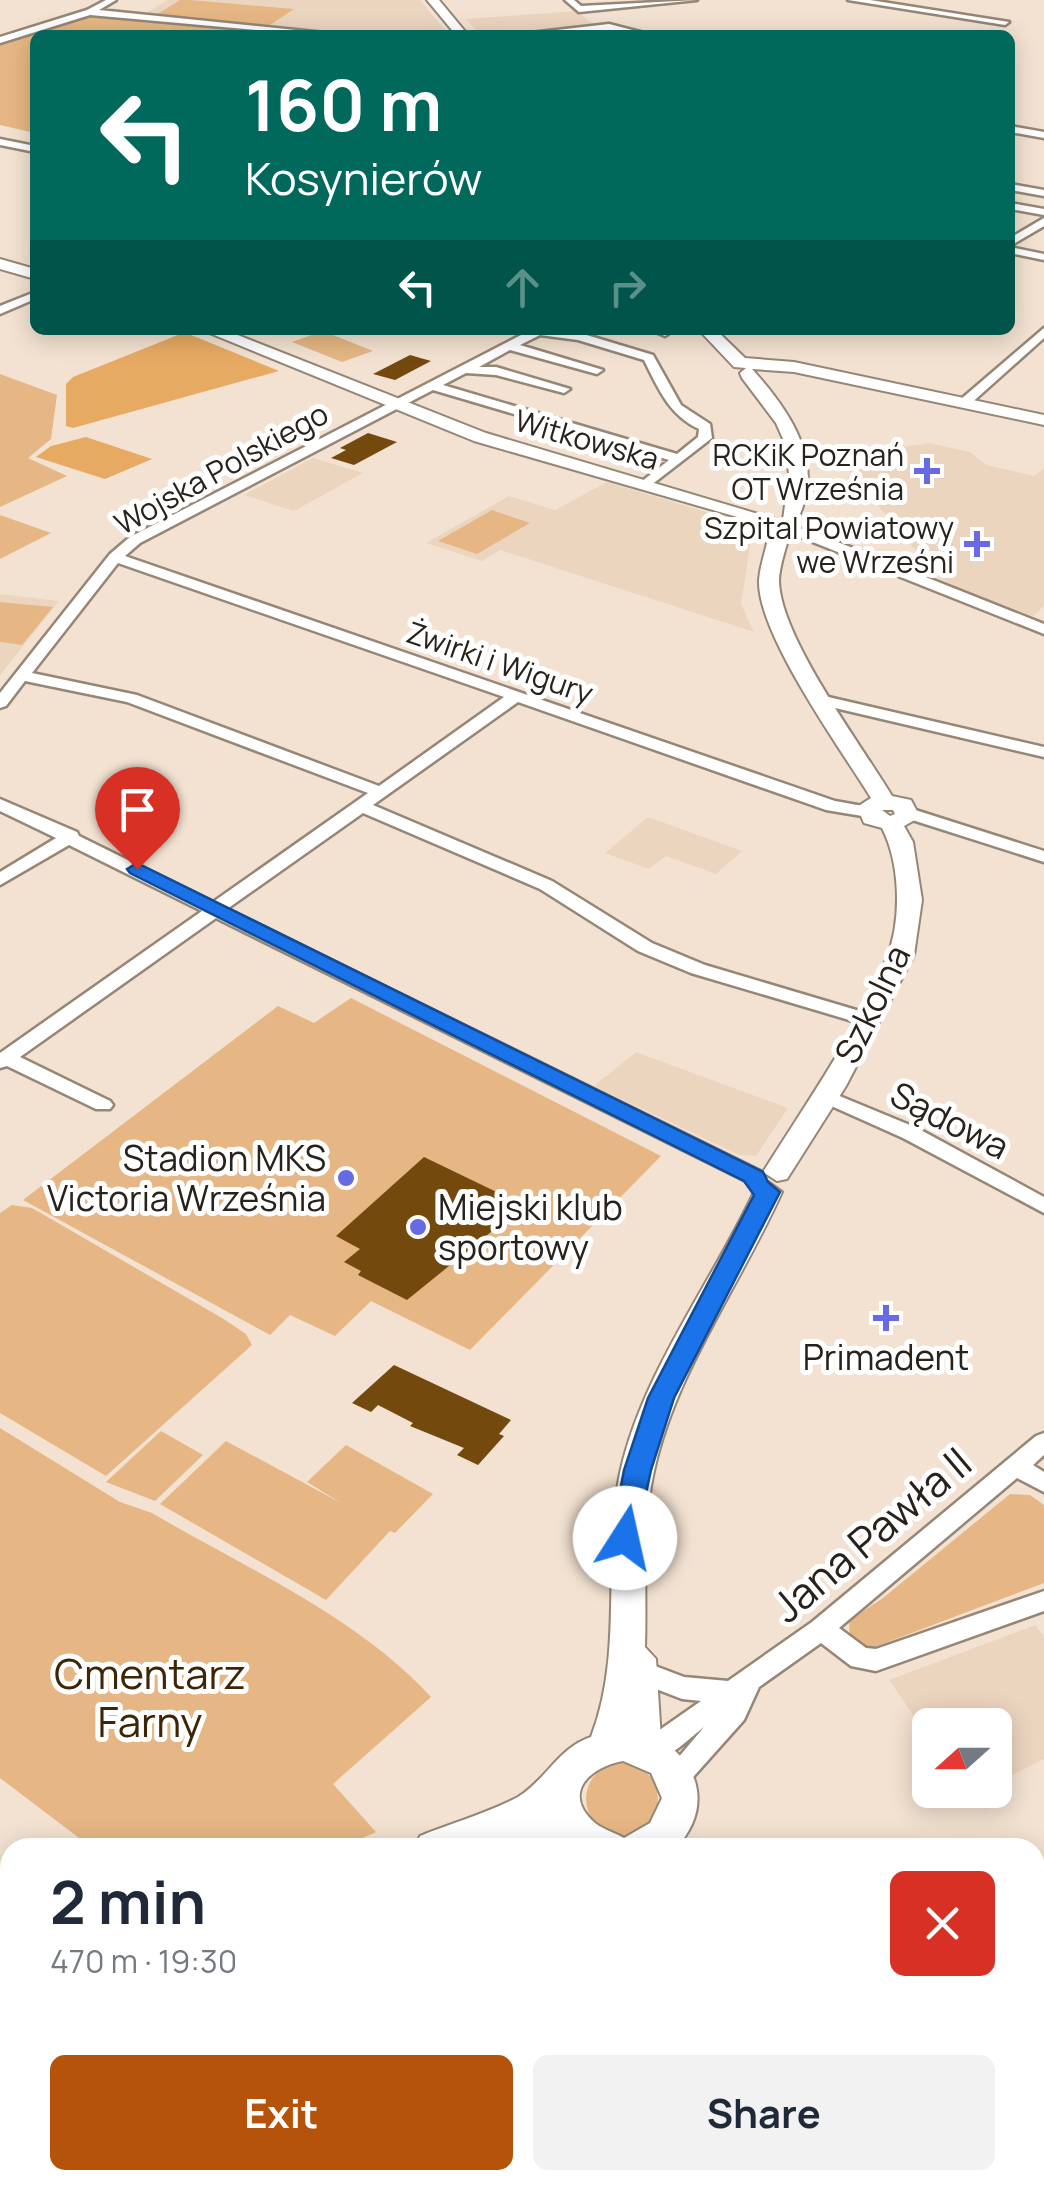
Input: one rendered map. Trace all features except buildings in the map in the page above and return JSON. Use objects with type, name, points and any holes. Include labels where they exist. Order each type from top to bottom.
[{"type":"street","points":[[32,30],[90,12],[112,0]]},
{"type":"street","points":[[433,0],[458,30]]},
{"type":"street","points":[[569,0],[578,9],[693,0]]},
{"type":"street","points":[[852,0],[1005,22],[994,30]]},
{"type":"street","points":[[90,12],[286,30]]},
{"type":"street","points":[[578,30],[627,30]]},
{"type":"street","points":[[0,40],[30,31]]},
{"type":"street","points":[[1015,130],[1044,134]]},
{"type":"street","points":[[0,142],[30,148]]},
{"type":"street","points":[[1015,188],[1044,194]]},
{"type":"street","points":[[1015,207],[1044,212]]},
{"type":"street","points":[[1015,243],[1044,221]]},
{"type":"street","points":[[1015,248],[1044,257]]},
{"type":"street","points":[[0,264],[30,273]]},
{"type":"street","points":[[0,310],[30,297]]},
{"type":"street","points":[[964,403],[1044,332]]},
{"type":"street","name":"Witkowska","points":[[223,335],[480,437],[783,526]]},
{"type":"street","name":"Wojska Polskiego","points":[[0,703],[116,557],[134,540],[530,335]]},
{"type":"street","points":[[568,335],[649,358],[676,410],[707,432],[646,485]]},
{"type":"street","name":"Szkolna","points":[[605,1747],[622,1706],[629,1628],[625,1538],[648,1435],[661,1398],[767,1180],[826,1096],[901,954],[909,924],[906,870],[888,812],[783,632],[770,596],[772,562],[799,463],[793,436],[751,367],[713,335]]},
{"type":"street","points":[[509,346],[597,370]]},
{"type":"street","points":[[751,367],[794,367],[1044,420]]},
{"type":"street","points":[[465,370],[496,371],[564,389]]},
{"type":"street","points":[[431,386],[676,458]]},
{"type":"street","points":[[783,526],[1044,629]]},
{"type":"street","name":"Żwirki i Wigury","points":[[116,557],[832,806],[963,827],[1044,857]]},
{"type":"street","points":[[23,676],[132,698],[380,792]]},
{"type":"street","points":[[3,1060],[515,697]]},
{"type":"street","points":[[824,701],[1044,752]]},
{"type":"street","points":[[0,804],[767,1180]]},
{"type":"street","points":[[361,806],[546,884],[645,947],[698,969],[866,1019]]},
{"type":"street","points":[[0,880],[70,836]]},
{"type":"street","points":[[3,1060],[103,1105]]},
{"type":"street","name":"Sądowa","points":[[826,1096],[910,1133],[1044,1206]]},
{"type":"street","name":"Jana Pawła II","points":[[657,1759],[734,1712],[741,1689],[821,1629],[1044,1442]]},
{"type":"street","points":[[1015,1466],[1044,1483]]},
{"type":"street","points":[[821,1629],[860,1658],[876,1660],[1044,1600]]},
{"type":"street","name":"Szkolna","points":[[629,1628],[642,1672],[657,1759],[682,1808],[661,1838]]},
{"type":"street","points":[[642,1672],[682,1688],[741,1689]]},
{"type":"street","points":[[459,1838],[530,1809],[563,1785],[578,1760],[605,1747],[657,1759]]},
{"type":"street","points":[[563,1785],[566,1815],[593,1838]]},
{"type":"street","points":[[526,1838],[552,1838]]},
{"type":"shaded area","points":[[167,0],[420,0],[445,30],[310,30],[143,15]]},
{"type":"shaded area","points":[[577,11],[594,25],[476,30],[466,19]]},
{"type":"shaded area","points":[[178,335],[191,335],[279,371],[73,428],[66,426],[66,384],[73,377]]},
{"type":"shaded area","points":[[86,437],[152,459],[105,479],[36,457],[51,446]]},
{"type":"shaded area","name":"Szpital Powiatowy we Wrześni","points":[[929,443],[970,452],[987,465],[1034,476],[1044,468],[1044,606],[1033,616],[965,592],[938,577],[837,457]]},
{"type":"shaded area","points":[[313,458],[363,473],[294,511],[244,495]]},
{"type":"shaded area","points":[[607,482],[742,523],[752,534],[741,604],[754,632],[500,550],[482,561],[426,543],[509,496],[555,510]]},
{"type":"shaded area","points":[[0,594],[59,601],[0,675]]},
{"type":"shaded area","points":[[648,817],[742,851],[716,874],[666,856],[649,869],[605,853]]},
{"type":"shaded area","points":[[636,1052],[788,1108],[756,1156],[739,1155],[594,1086]]},
{"type":"shaded area","points":[[1035,1625],[1044,1636],[1044,1759],[1012,1775],[1012,1708],[912,1708],[912,1713],[889,1680]]},
{"type":"green space","points":[[180,0],[294,9],[270,25],[156,15]]},
{"type":"green space","points":[[88,13],[274,30],[35,30]]},
{"type":"green space","points":[[30,31],[30,132],[0,125],[0,41]]},
{"type":"green space","points":[[312,335],[333,335],[373,351],[342,362],[292,342]]},
{"type":"green space","points":[[0,374],[57,395],[51,439],[28,458],[67,476],[0,507]]},
{"type":"green space","points":[[492,510],[530,523],[477,554],[438,541]]},
{"type":"green space","points":[[0,515],[51,533],[0,559]]},
{"type":"green space","points":[[0,602],[53,607],[22,645],[0,642]]},
{"type":"green space","name":"Stadion MKS Victoria Września","points":[[351,998],[661,1156],[470,1350],[371,1301],[335,1336],[290,1315],[270,1335],[23,1200],[278,1006],[314,1023]]},
{"type":"green space","points":[[12,1205],[32,1208],[222,1318],[246,1334],[252,1345],[106,1476],[0,1413],[0,1213]]},
{"type":"green space","name":"Cmentarz Farny","points":[[0,1428],[120,1502],[152,1513],[299,1595],[369,1642],[431,1697],[333,1784],[376,1832],[363,1838],[79,1838],[0,1778]]},
{"type":"green space","points":[[161,1431],[203,1455],[155,1501],[106,1482]]},
{"type":"green space","points":[[226,1441],[341,1503],[307,1482],[346,1445],[433,1494],[395,1533],[390,1531],[326,1600],[160,1504]]},
{"type":"green space","points":[[1010,1494],[1030,1495],[1044,1505],[1044,1583],[872,1648],[854,1640],[849,1632],[850,1620],[883,1598]]},
{"type":"green space","points":[[622,1763],[648,1773],[658,1799],[648,1825],[622,1835],[596,1825],[586,1799],[596,1773]]},
{"type":"place","name":"RCKiK Poznań OT Września","points":[[927,471]]},
{"type":"place","name":"Szpital Powiatowy we Wrześni","points":[[977,544]]},
{"type":"place","name":"Stadion MKS Victoria Września","points":[[346,1178]]},
{"type":"place","name":"Miejski klub sportowy","points":[[418,1227]]},
{"type":"place","name":"Primadent","points":[[886,1318]]},
{"type":"route","points":[[137,869],[755,1177],[757,1186],[768,1192],[661,1398],[638,1470],[625,1538]]}]
